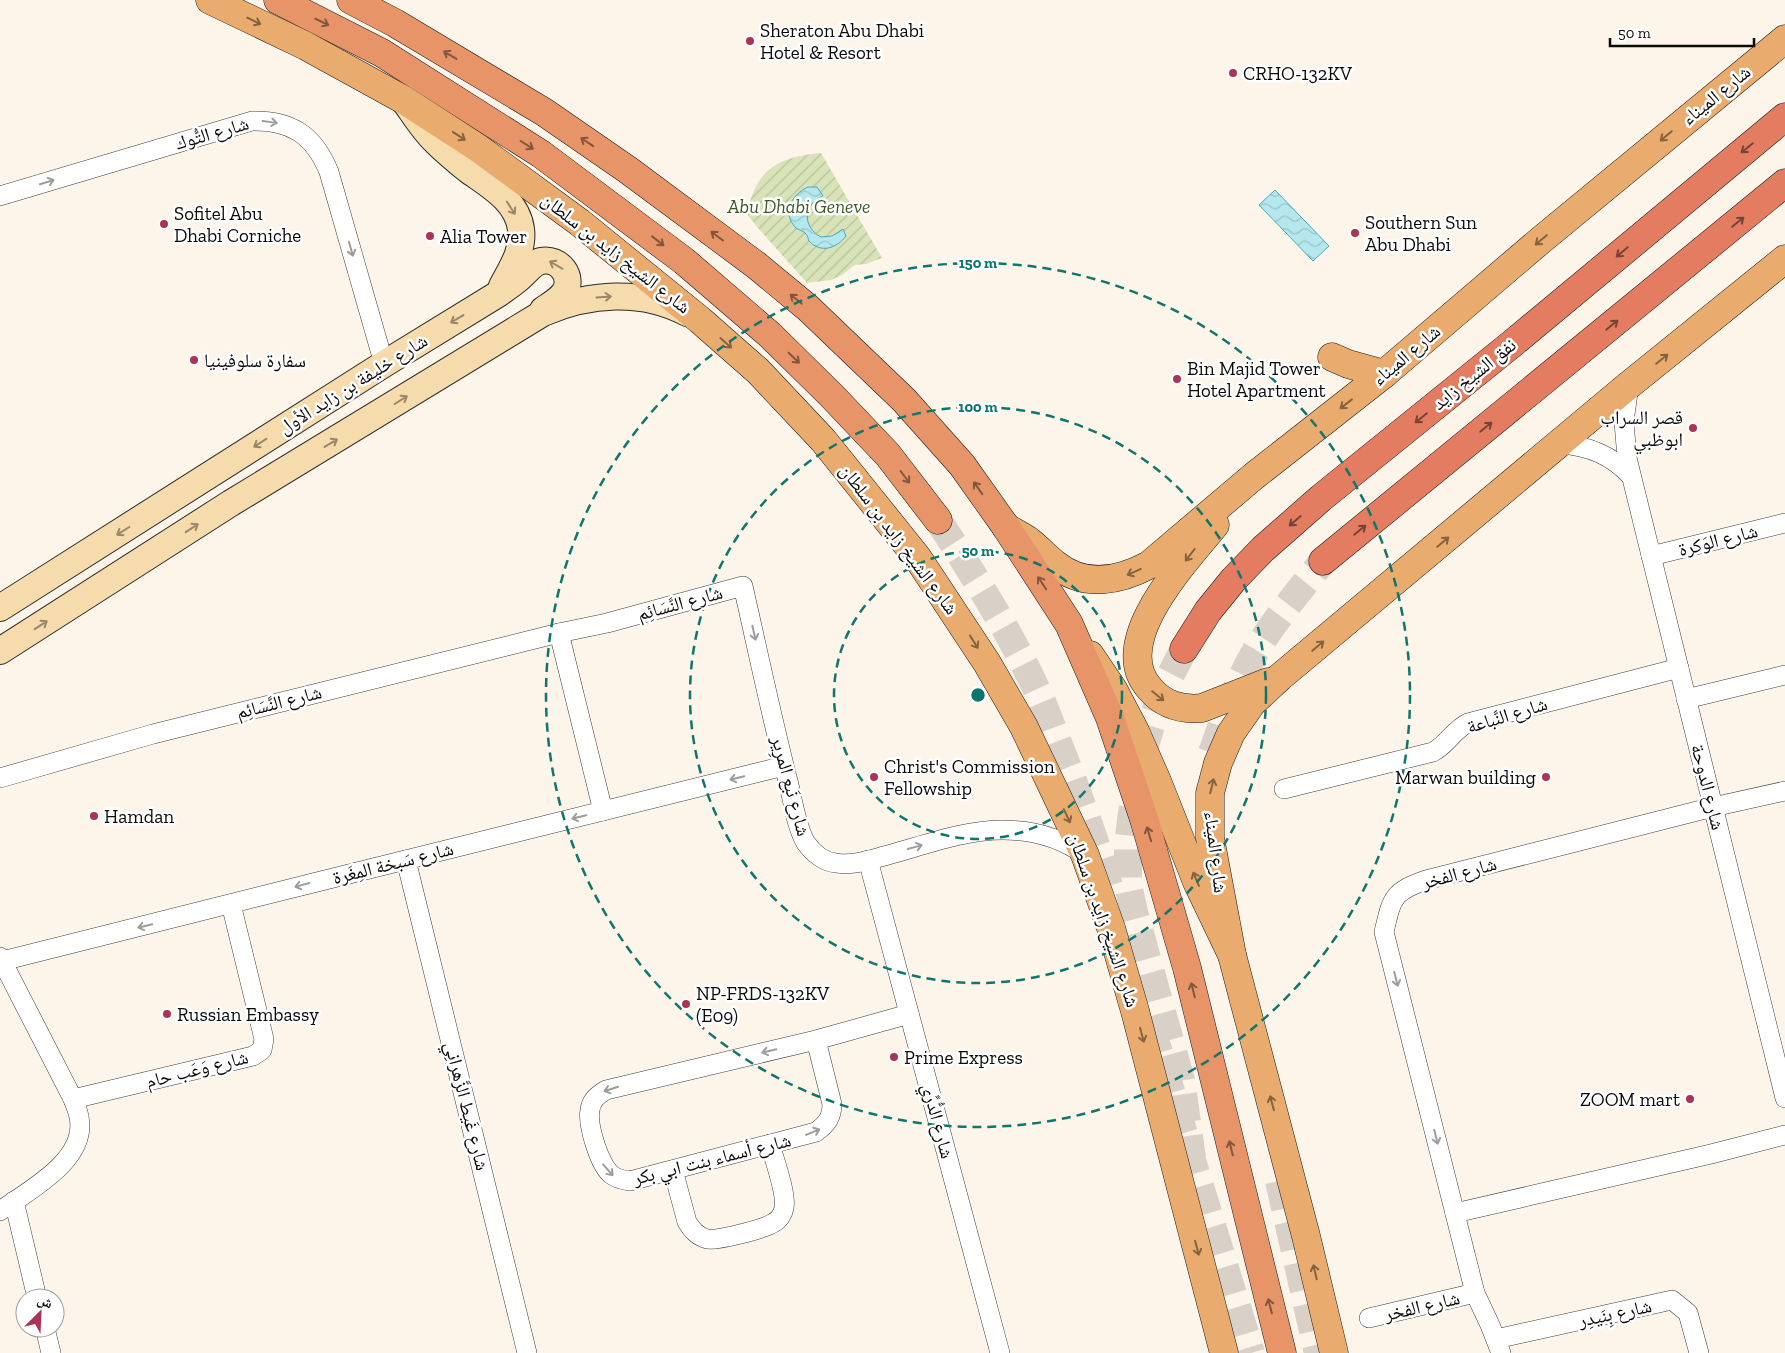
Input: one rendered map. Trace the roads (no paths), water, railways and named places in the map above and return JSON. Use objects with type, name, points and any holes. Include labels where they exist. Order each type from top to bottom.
[{"type":"highway","points":[[278,0],[382,53],[541,154],[684,261],[770,335],[832,396],[888,455],[938,520]]},
{"type":"highway","points":[[351,0],[395,23],[544,112],[628,170],[756,265],[808,308],[904,400],[962,465],[1006,528],[1069,624],[1110,718],[1159,867],[1187,968],[1282,1353]]},
{"type":"highway","points":[[363,0],[395,23]]},
{"type":"highway","name":"نفق الشيخ زايد","points":[[1184,649],[1208,611],[1234,579],[1263,549],[1322,498],[1785,118]]},
{"type":"highway","points":[[1323,561],[1785,183]]},
{"type":"main road","name":"شارع الشيخ زايد بن سلطان","points":[[210,0],[306,46],[404,100],[478,148],[542,194],[700,320],[758,371],[823,440],[917,557],[982,655],[1024,727],[1085,855],[1111,928],[1135,1012],[1222,1349]]},
{"type":"main road","name":"شارع الميناء","points":[[1006,528],[1028,540],[1056,566],[1069,573],[1096,580],[1121,578],[1149,565],[1254,476],[1384,374],[1548,234],[1785,39]]},
{"type":"main road","points":[[404,100],[435,142],[499,192],[510,204],[517,216],[521,227],[520,246],[498,294]]},
{"type":"main road","name":"شارع الميناء","points":[[1232,955],[1210,838],[1210,793],[1218,763],[1231,733],[1252,703],[1280,677],[1629,385],[1785,259]]},
{"type":"main road","name":"شارع خليفة بن زايد الأول","points":[[0,608],[384,364],[498,294],[531,267],[541,261],[554,262],[564,269],[568,280],[564,294],[525,324]]},
{"type":"main road","name":"شارع خليفة بن زايد الأول","points":[[0,652],[231,503],[525,324],[562,305],[583,299],[624,296],[657,302],[682,310],[700,320]]},
{"type":"main road","points":[[1332,357],[1348,364],[1384,374]]},
{"type":"main road","points":[[1254,476],[1153,605],[1141,632],[1139,670],[1148,687],[1162,700],[1181,708],[1192,709],[1202,708],[1280,677]]},
{"type":"main road","points":[[1069,624],[1113,689],[1134,731],[1157,781],[1197,882],[1232,955],[1306,1236],[1334,1353]]},
{"type":"street","name":"شارع التُّوك","points":[[0,196],[252,121],[285,124],[300,132],[322,156],[384,364]]},
{"type":"street","name":"شارع الدوحة","points":[[1629,385],[1624,431],[1627,458],[1785,1098]]},
{"type":"street","points":[[1560,444],[1587,448],[1599,452],[1611,458],[1631,476]]},
{"type":"street","name":"شارع الوَكرة","points":[[1651,556],[1785,523]]},
{"type":"street","name":"شارع نَبع المرِير","points":[[743,586],[800,829],[804,841],[812,852],[823,859],[835,863],[848,864],[959,836],[1004,830],[1044,835],[1061,841],[1085,855]]},
{"type":"street","name":"شارع النَّسَائِم","points":[[0,778],[153,734],[607,622],[743,586]]},
{"type":"street","points":[[559,633],[604,811]]},
{"type":"street","name":"شارع النَّباعة","points":[[1284,789],[1432,752],[1441,748],[1459,728],[1468,723],[1679,668]]},
{"type":"street","points":[[1686,699],[1785,675]]},
{"type":"street","name":"شارع سَبخة المِغَرة","points":[[1,959],[604,811],[782,758]]},
{"type":"street","name":"شارع الفخر","points":[[1498,1346],[1475,1293],[1384,932],[1391,902],[1406,887],[1426,880],[1713,807],[1785,791]]},
{"type":"street","name":"شارع غَيط الزَّهرانِي","points":[[406,860],[527,1353]]},
{"type":"street","name":"شارع الدُّرِّي","points":[[868,860],[1000,1353]]},
{"type":"street","name":"شارع وَعَب حام","points":[[72,1098],[253,1056],[262,1050],[264,1039],[231,904]]},
{"type":"street","points":[[1,959],[80,1117],[80,1130],[77,1142],[63,1164],[7,1206],[34,1288]]},
{"type":"street","name":"شارع أسماء بنت ابي بكر","points":[[816,1040],[832,1104],[832,1112],[829,1120],[816,1132],[630,1181],[613,1177],[606,1171],[599,1155],[589,1117],[593,1101],[599,1094],[615,1088],[816,1040],[910,1014]]},
{"type":"street","points":[[1455,1213],[1785,1135]]},
{"type":"street","points":[[673,1170],[687,1222],[691,1229],[706,1238],[715,1240],[723,1238],[771,1225],[782,1214],[785,1200],[770,1144]]},
{"type":"street","name":"شارع الفخر","points":[[1369,1318],[1475,1293]]},
{"type":"street","name":"شارع بِنَيدِر","points":[[1498,1346],[1672,1300],[1688,1313],[1699,1353]]},
{"type":"street","points":[[47,1338],[51,1353]]},
{"type":"water","points":[[808,187],[817,187],[823,196],[812,204],[809,210],[807,216],[810,228],[821,237],[832,236],[843,229],[846,236],[838,244],[829,248],[819,247],[809,241],[805,233],[796,228],[789,216],[790,204],[793,199]]},
{"type":"water","points":[[1275,190],[1329,246],[1313,261],[1259,205]]},
{"type":"tunnel","points":[[938,520],[1005,629],[1040,697],[1080,801],[1109,886]]},
{"type":"tunnel","points":[[1212,753],[1233,697],[1252,657],[1282,612],[1323,561]]},
{"type":"tunnel","points":[[1184,649],[1166,684],[1154,715],[1141,759],[1128,847],[1128,884],[1134,912],[1181,1080],[1192,1158]]},
{"type":"tunnel","points":[[1151,1026],[1251,1353]]},
{"type":"tunnel","points":[[1279,1181],[1318,1353]]},
{"type":"place","name":"Sheraton Abu Dhabi Hotel & Resort","points":[[750,41]]},
{"type":"place","name":"CRHO-132KV","points":[[1233,73]]},
{"type":"place","name":"Sofitel Abu Dhabi Corniche","points":[[164,224]]},
{"type":"place","name":"Southern Sun Abu Dhabi","points":[[1355,233]]},
{"type":"place","name":"Alia Tower","points":[[430,236]]},
{"type":"place","name":"سفارة سلوفينيا","points":[[194,360]]},
{"type":"place","name":"Bin Majid Tower Hotel Apartment","points":[[1177,379]]},
{"type":"place","name":"قصر السراب ابوظبي","points":[[1693,428]]},
{"type":"place","name":"Christ's Commission Fellowship","points":[[874,777]]},
{"type":"place","name":"Marwan building","points":[[1546,777]]},
{"type":"place","name":"Hamdan","points":[[94,816]]},
{"type":"place","name":"NP-FRDS-132KV (E09)","points":[[686,1004]]},
{"type":"place","name":"Russian Embassy","points":[[167,1014]]},
{"type":"place","name":"Prime Express","points":[[894,1057]]},
{"type":"place","name":"ZOOM mart","points":[[1690,1099]]},
{"type":"park label","name":"Abu Dhabi Geneve","points":[[799,206]]}]
